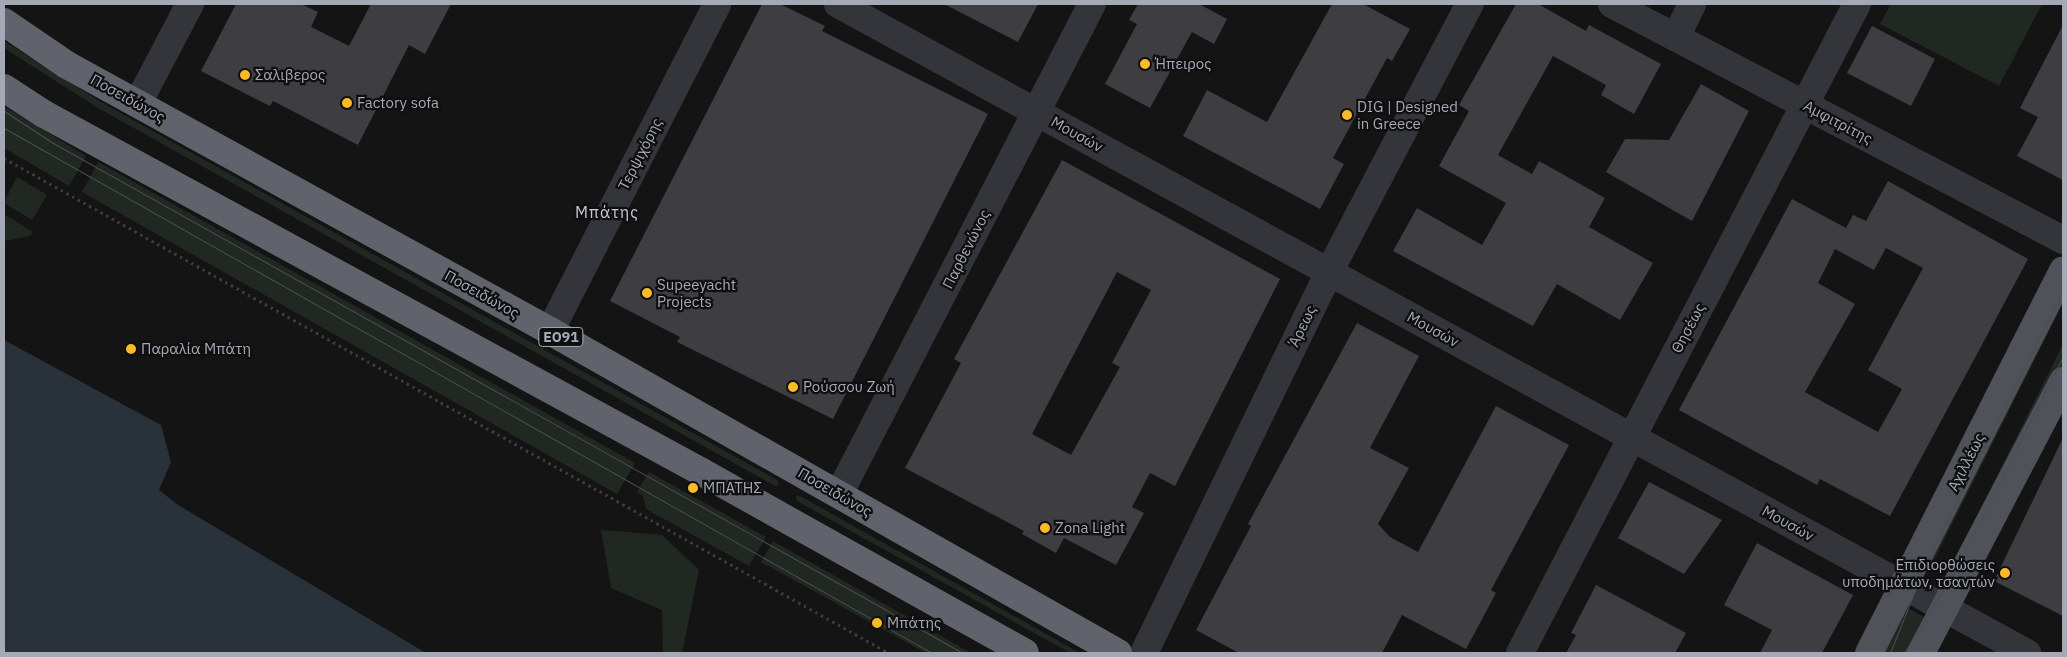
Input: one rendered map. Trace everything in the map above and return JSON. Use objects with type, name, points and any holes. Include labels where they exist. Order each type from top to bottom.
[{"type":"highway","name":"Ποσειδώνος","points":[[4,22],[67,65],[550,331],[1118,653]]},
{"type":"highway","points":[[4,88],[44,114],[700,471],[1025,653]]},
{"type":"main road","name":"Αχιλλέως","points":[[1869,653],[2063,270]]},
{"type":"main road","points":[[1921,653],[1946,609],[2063,381]]},
{"type":"street","points":[[138,103],[190,4]]},
{"type":"street","name":"Τερψιχόρης","points":[[550,331],[716,4]]},
{"type":"street","name":"Μουσών","points":[[838,4],[2027,653]]},
{"type":"street","name":"Παρθενώνος","points":[[839,494],[1092,4]]},
{"type":"street","name":"Άρεως","points":[[1144,653],[1329,272],[1470,4]]},
{"type":"street","name":"Αμφιτρίτης","points":[[1612,4],[2063,240]]},
{"type":"street","points":[[1676,37],[1692,4]]},
{"type":"street","name":"Θησέως","points":[[1520,653],[1857,4]]},
{"type":"path","points":[[4,158],[889,653]]},
{"type":"shaded area","points":[[1891,4],[2042,4],[1999,86],[1880,24]]},
{"type":"shaded area","points":[[4,41],[101,102],[777,480],[779,484],[775,486],[98,108],[4,48]]},
{"type":"shaded area","points":[[4,106],[86,156],[69,186],[4,148]]},
{"type":"shaded area","points":[[98,162],[635,463],[617,494],[82,192]]},
{"type":"shaded area","points":[[17,177],[47,195],[32,220],[4,203]]},
{"type":"shaded area","points":[[4,214],[33,232],[30,236],[4,241]]},
{"type":"shaded area","points":[[2063,280],[2063,303],[1930,568],[1921,564]]},
{"type":"shaded area","points":[[4,340],[161,425],[171,462],[159,490],[178,505],[426,653],[4,653]]},
{"type":"shaded area","points":[[2063,344],[2063,366],[1955,582],[1946,578]]},
{"type":"shaded area","points":[[649,472],[766,537],[749,566],[646,509],[643,496],[637,492]]},
{"type":"shaded area","points":[[796,496],[800,496],[1080,653],[1070,653],[797,501]]},
{"type":"shaded area","points":[[601,530],[662,535],[699,570],[682,653],[663,653],[662,610],[611,588]]},
{"type":"shaded area","points":[[773,541],[971,653],[926,653],[761,562]]},
{"type":"shaded area","points":[[1906,607],[1929,620],[1913,653],[1881,653]]},
{"type":"building","points":[[236,4],[301,4],[318,12],[311,27],[349,46],[371,4],[451,4],[425,54],[409,45],[358,145],[273,101],[270,106],[201,71]]},
{"type":"building","points":[[762,4],[780,4],[825,26],[822,31],[988,114],[833,419],[677,342],[680,337],[610,301]]},
{"type":"building","points":[[944,4],[1038,4],[1018,42]]},
{"type":"building","name":"Ήπειρος","points":[[1138,4],[1199,4],[1227,19],[1214,44],[1192,32],[1150,108],[1105,84],[1137,24],[1129,20]]},
{"type":"building","points":[[1332,4],[1363,4],[1410,29],[1392,61],[1387,58],[1333,158],[1344,164],[1320,209],[1183,136],[1207,90],[1267,122]]},
{"type":"building","points":[[1516,4],[1538,4],[1586,31],[1589,25],[1661,64],[1634,114],[1601,95],[1606,85],[1553,56],[1498,155],[1532,174],[1539,161],[1605,198],[1589,227],[1653,263],[1620,320],[1557,284],[1533,326],[1393,251],[1417,208],[1482,245],[1506,203],[1439,166],[1469,111],[1459,105]]},
{"type":"building","points":[[2063,25],[2063,180],[2017,156],[2038,117],[2020,108]]},
{"type":"building","points":[[1872,26],[1935,59],[1911,106],[1847,73]]},
{"type":"building","points":[[1701,84],[1749,111],[1692,221],[1606,172],[1625,139],[1669,140]]},
{"type":"building","points":[[1062,160],[1280,279],[1175,486],[1150,473],[1132,507],[1144,513],[1116,565],[1064,538],[1056,553],[1022,534],[1024,531],[905,468],[961,363],[954,359]],"holes":[[[1117,272],[1151,290],[1112,363],[1120,367],[1071,455],[1032,434]]]},
{"type":"building","points":[[1888,181],[2028,259],[1890,516],[1820,479],[1817,485],[1679,410],[1792,199],[1846,228],[1853,215],[1866,221]],"holes":[[[1886,248],[1923,268],[1868,370],[1902,389],[1878,432],[1805,392],[1855,304],[1818,283],[1835,249],[1874,270]]]},
{"type":"building","points":[[1357,323],[1419,356],[1370,448],[1409,468],[1378,524],[1390,537],[1418,552],[1496,406],[1569,445],[1491,590],[1496,593],[1466,649],[1402,615],[1382,653],[1239,653],[1196,630],[1251,526],[1248,524]]},
{"type":"building","points":[[2063,438],[2063,616],[1994,581]]},
{"type":"building","points":[[1649,482],[1722,520],[1684,574],[1618,538]]},
{"type":"building","points":[[1757,543],[1853,595],[1822,653],[1760,653],[1772,630],[1724,605]]},
{"type":"building","points":[[1596,585],[1686,633],[1675,653],[1566,653],[1576,635],[1571,633]]},
{"type":"tram line","points":[[4,111],[53,143],[963,653]]},
{"type":"tram line","points":[[4,128],[932,653]]},
{"type":"tram line","points":[[1890,653],[1927,560],[2063,291]]},
{"type":"tram line","points":[[1904,653],[1954,572],[2063,356]]},
{"type":"place","name":"Ήπειρος","points":[[1145,64]]},
{"type":"place","name":"Σαλιβερος","points":[[245,75]]},
{"type":"place","name":"Factory sofa","points":[[347,103]]},
{"type":"place","name":"DIG | Designed in Greece","points":[[1347,115]]},
{"type":"place","name":"Supeeyacht Projects","points":[[647,293]]},
{"type":"place","name":"Παραλία Μπάτη","points":[[131,349]]},
{"type":"place","name":"Ρούσσου Ζωή","points":[[793,387]]},
{"type":"place","name":"ΜΠΑΤΗΣ","points":[[693,488]]},
{"type":"place","name":"Zona Light","points":[[1045,528]]},
{"type":"place","name":"Επιδιορθώσεις υποδημάτων, τσαντών","points":[[2005,573]]},
{"type":"place","name":"Μπάτης","points":[[877,623]]},
{"type":"district","name":"Μπάτης","points":[[607,212]]}]
